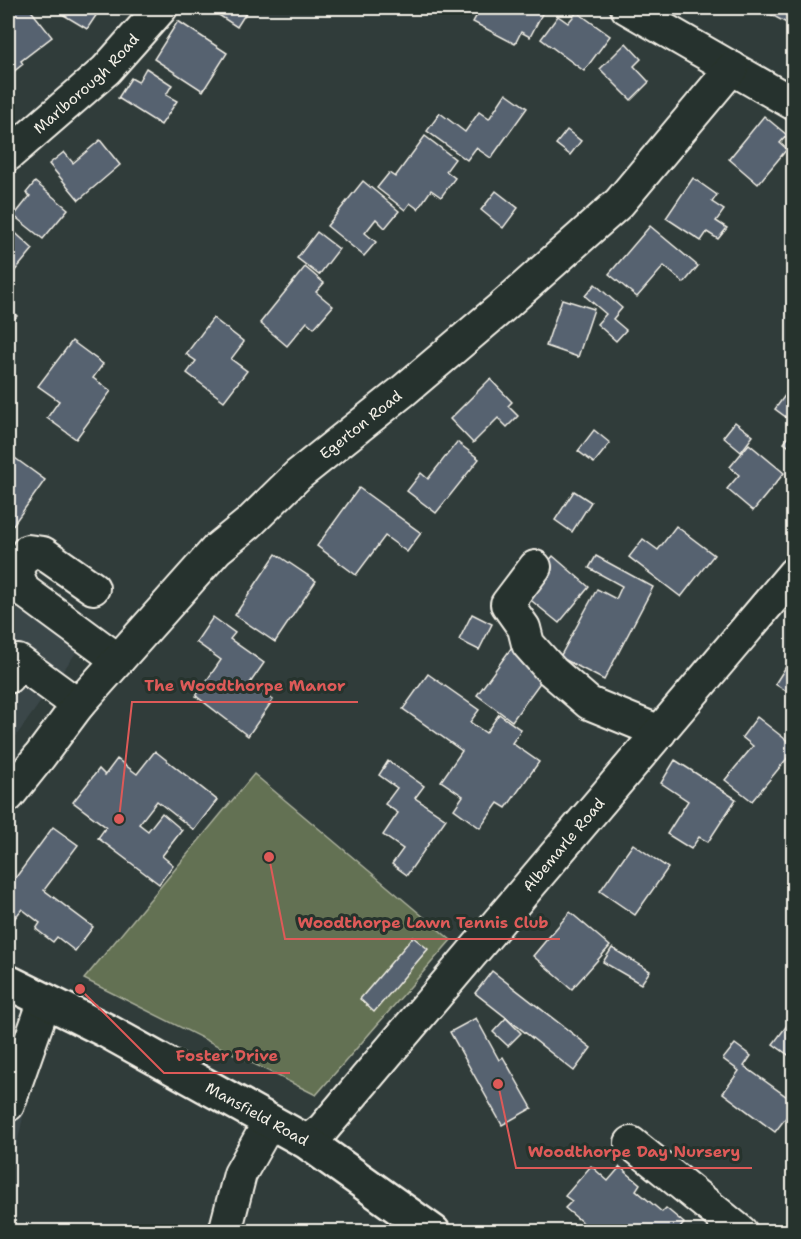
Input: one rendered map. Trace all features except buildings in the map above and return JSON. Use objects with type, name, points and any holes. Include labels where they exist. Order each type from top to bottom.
[{"type":"highway","name":"Mansfield Road","points":[[8,982],[107,1031],[270,1120],[307,1142],[433,1232]]},
{"type":"street","name":"Marlborough Road","points":[[8,155],[106,70],[161,8]]},
{"type":"street","points":[[627,8],[794,104]]},
{"type":"street","name":"Egerton Road","points":[[8,796],[78,705],[217,549],[249,522],[298,474],[402,392],[619,203],[732,68]]},
{"type":"street","points":[[93,588],[43,553],[28,551],[16,570],[23,590],[118,660]]},
{"type":"street","points":[[536,567],[507,604],[524,628],[528,644],[552,671],[589,703],[660,732]]},
{"type":"street","name":"Albemarle Road","points":[[307,1142],[323,1128],[794,573]]},
{"type":"street","points":[[8,677],[18,661],[78,705]]},
{"type":"street","points":[[8,1105],[45,1000]]},
{"type":"street","points":[[225,1232],[240,1174],[270,1120]]},
{"type":"street","points":[[631,1143],[741,1232]]},
{"type":"shaded area","points":[[8,603],[78,650],[8,747]]},
{"type":"shaded area","points":[[8,1027],[46,1046],[28,1095],[8,1184]]},
{"type":"green space","points":[[254,774],[451,940],[316,1095],[84,979]]},
{"type":"place","name":"The Woodthorpe Manor","points":[[119,819]]},
{"type":"place","name":"Woodthorpe Lawn Tennis Club","points":[[269,857]]},
{"type":"place","name":"Foster Drive","points":[[80,989]]},
{"type":"place","name":"Woodthorpe Day Nursery","points":[[498,1084]]}]
